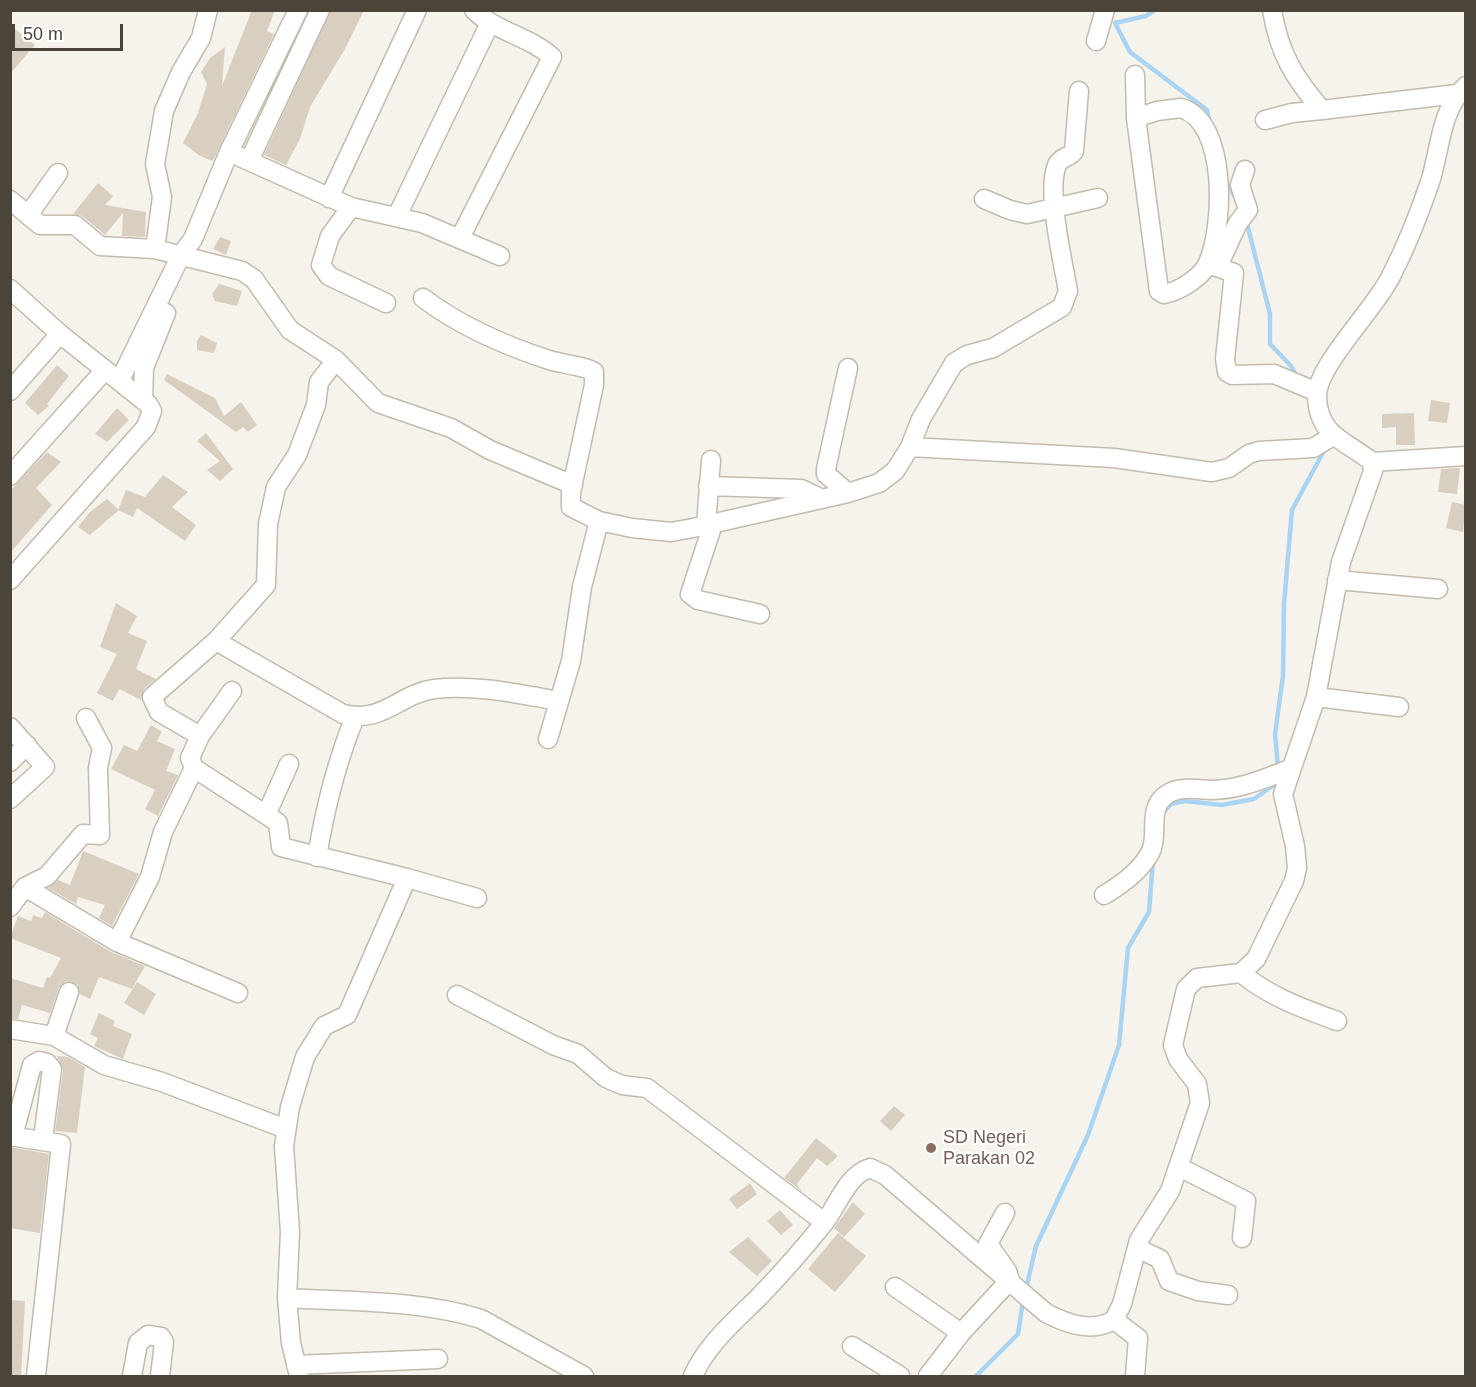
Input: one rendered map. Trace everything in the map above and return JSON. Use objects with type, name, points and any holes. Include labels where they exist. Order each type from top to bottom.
[{"type":"street","points":[[155,249],[162,197],[155,164],[164,111],[181,72],[201,38],[208,10]]},
{"type":"street","points":[[143,400],[144,368],[193,239],[230,152],[298,10]]},
{"type":"street","points":[[249,161],[320,10]]},
{"type":"street","points":[[460,238],[552,57],[536,44],[490,23],[474,10]]},
{"type":"street","points":[[1096,41],[1105,10]]},
{"type":"street","points":[[1272,10],[1277,41],[1298,82],[1322,110]]},
{"type":"street","points":[[329,198],[414,11]]},
{"type":"street","points":[[397,216],[490,23]]},
{"type":"street","points":[[1135,75],[1136,118],[1159,291],[1168,293],[1182,287],[1213,265],[1243,217],[1240,185],[1245,170]]},
{"type":"street","points":[[1264,120],[1292,112],[1322,110],[1461,90]]},
{"type":"street","points":[[1325,442],[1324,422],[1314,391],[1327,368],[1391,278],[1419,213],[1438,147],[1461,90]]},
{"type":"street","points":[[423,298],[444,314],[509,344],[548,360],[594,372],[573,485],[572,507],[599,521],[650,531],[672,532],[848,493],[888,478],[910,447],[921,419],[954,363],[967,355],[1003,343],[1062,307],[1066,302],[1068,291],[1055,206],[1056,166],[1060,160],[1074,151],[1079,92]]},
{"type":"street","points":[[1136,118],[1157,111],[1181,108],[1194,113],[1206,128],[1220,201],[1213,265]]},
{"type":"street","points":[[230,152],[351,207],[397,216],[460,238],[500,256]]},
{"type":"street","points":[[29,214],[58,173]]},
{"type":"street","points":[[984,199],[1010,210],[1027,214],[1098,198]]},
{"type":"street","points":[[10,200],[40,225],[75,225],[100,246],[155,249],[249,275],[290,330],[336,360],[378,403],[451,428],[490,450],[573,485]]},
{"type":"street","points":[[351,207],[330,236],[321,264],[329,276],[386,303]]},
{"type":"street","points":[[120,380],[187,257]]},
{"type":"street","points":[[1213,265],[1233,271],[1235,277],[1225,359],[1227,372],[1232,375],[1274,374],[1314,391]]},
{"type":"street","points":[[10,289],[60,333],[120,380],[152,411],[146,427],[10,580]]},
{"type":"street","points":[[10,391],[60,333]]},
{"type":"street","points":[[200,736],[159,712],[152,697],[216,641],[266,585],[268,524],[276,487],[297,455],[316,405],[319,382],[336,360]]},
{"type":"street","points":[[848,368],[826,474],[848,493]]},
{"type":"street","points":[[10,476],[105,370]]},
{"type":"street","points":[[910,447],[1114,458],[1212,472],[1229,468],[1249,454],[1259,451],[1325,442],[1372,462],[1466,456]]},
{"type":"street","points":[[711,460],[708,486],[709,525],[690,594],[698,600],[760,614]]},
{"type":"street","points":[[693,1377],[700,1361],[713,1343],[775,1280],[824,1222],[856,1175],[870,1168],[885,1175],[1046,1313],[1071,1323],[1095,1328],[1114,1320],[1122,1304],[1137,1248],[1147,1225],[1164,1205],[1200,1103],[1197,1084],[1178,1059],[1173,1045],[1186,989],[1197,978],[1241,973],[1256,959],[1294,881],[1297,868],[1295,846],[1283,794],[1282,772],[1316,697],[1337,580],[1353,525],[1371,482],[1372,462]]},
{"type":"street","points":[[708,486],[801,489],[822,499]]},
{"type":"street","points":[[548,739],[572,661],[582,587],[599,521]]},
{"type":"street","points":[[1337,580],[1438,589]]},
{"type":"street","points":[[216,641],[344,714],[355,717],[370,716],[419,692],[436,689],[483,690],[559,701]]},
{"type":"street","points":[[232,691],[200,736],[190,758],[194,768],[240,799],[267,813],[279,823],[281,847],[477,898]]},
{"type":"street","points":[[1316,697],[1399,707]]},
{"type":"street","points":[[317,857],[339,754],[355,717]]},
{"type":"street","points":[[10,907],[25,887],[47,876],[83,834],[100,835],[98,768],[102,748],[86,718]]},
{"type":"street","points":[[10,727],[45,767],[10,799]]},
{"type":"street","points":[[10,762],[27,745]]},
{"type":"street","points":[[267,813],[289,764]]},
{"type":"street","points":[[117,942],[150,877],[163,832],[194,768]]},
{"type":"street","points":[[1104,895],[1128,879],[1150,852],[1155,813],[1158,802],[1165,796],[1185,789],[1240,788],[1282,772]]},
{"type":"street","points":[[407,878],[347,1015],[343,1019],[324,1026],[305,1057],[294,1089],[284,1146],[290,1232],[287,1298],[297,1371],[438,1359]]},
{"type":"street","points":[[25,887],[117,942],[238,993]]},
{"type":"street","points":[[1241,973],[1261,990],[1336,1021]]},
{"type":"street","points":[[54,1036],[69,992]]},
{"type":"street","points":[[457,995],[553,1045],[578,1054],[606,1078],[622,1085],[647,1088],[824,1222]]},
{"type":"street","points":[[10,1029],[54,1036],[104,1065],[162,1082],[286,1129]]},
{"type":"street","points":[[36,1377],[61,1144],[43,1139],[12,1136],[32,1065],[39,1061],[47,1063],[52,1069],[43,1139]]},
{"type":"street","points":[[1179,1167],[1246,1201],[1242,1238]]},
{"type":"street","points":[[1005,1214],[988,1244],[1015,1285]]},
{"type":"street","points":[[1137,1248],[1160,1259],[1169,1281],[1198,1291],[1228,1295]]},
{"type":"street","points":[[928,1377],[961,1333],[1015,1285]]},
{"type":"street","points":[[895,1287],[961,1333]]},
{"type":"street","points":[[287,1298],[387,1304],[466,1314],[481,1319],[584,1377]]},
{"type":"street","points":[[1114,1320],[1138,1338],[1135,1377]]},
{"type":"street","points":[[132,1377],[138,1343],[148,1335],[161,1337],[164,1342],[160,1377]]},
{"type":"street","points":[[852,1346],[900,1377]]},
{"type":"building","points":[[252,10],[275,10],[267,31],[274,34],[213,161],[200,156],[183,143],[198,113],[207,84],[201,72],[210,58],[225,47],[222,86]]},
{"type":"building","points":[[331,10],[364,10],[345,49],[310,107],[300,139],[286,165],[264,155]]},
{"type":"building","points":[[10,25],[35,45],[10,74]]},
{"type":"building","points":[[98,183],[113,196],[105,205],[146,212],[145,237],[122,236],[123,213],[105,235],[82,216],[73,214]]},
{"type":"building","points":[[220,237],[231,241],[226,255],[213,249]]},
{"type":"building","points":[[219,284],[242,291],[237,306],[215,301],[212,294]]},
{"type":"building","points":[[201,335],[217,343],[214,353],[197,350],[197,341]]},
{"type":"building","points":[[57,365],[69,376],[47,404],[49,406],[38,415],[25,403]]},
{"type":"building","points":[[167,374],[215,398],[224,416],[241,402],[257,425],[248,432],[243,427],[236,432],[164,380]]},
{"type":"building","points":[[1431,400],[1450,403],[1447,423],[1428,421]]},
{"type":"building","points":[[117,408],[129,420],[107,442],[95,434]]},
{"type":"building","points":[[1414,413],[1415,445],[1396,445],[1396,427],[1382,428],[1382,414]]},
{"type":"building","points":[[206,433],[233,469],[220,481],[207,470],[220,461],[197,441]]},
{"type":"building","points":[[47,452],[61,462],[36,488],[52,505],[10,553],[10,491]]},
{"type":"building","points":[[1460,468],[1457,494],[1438,492],[1441,469]]},
{"type":"building","points":[[163,475],[188,492],[172,507],[196,525],[185,541],[137,508],[133,517],[118,510],[126,490],[145,497]]},
{"type":"building","points":[[107,499],[119,510],[90,535],[78,527],[90,512]]},
{"type":"building","points":[[1452,502],[1466,505],[1463,532],[1446,528]]},
{"type":"building","points":[[116,603],[137,616],[128,633],[147,641],[136,669],[156,679],[144,689],[141,700],[119,689],[113,701],[97,693],[117,654],[100,647]]},
{"type":"building","points":[[151,725],[162,732],[157,741],[175,749],[166,771],[178,775],[158,816],[145,809],[155,790],[111,769],[124,745],[137,751]]},
{"type":"building","points":[[83,851],[139,874],[112,926],[99,918],[105,905],[78,897],[76,904],[48,888],[58,880],[70,885]]},
{"type":"building","points":[[45,912],[111,952],[145,966],[132,989],[99,977],[90,999],[80,994],[77,984],[66,981],[59,988],[50,1013],[22,1005],[18,1019],[10,1018],[10,978],[43,988],[47,977],[50,978],[61,958],[10,938],[18,916],[31,921],[33,915],[42,918]]},
{"type":"building","points":[[137,982],[156,994],[144,1015],[124,1003]]},
{"type":"building","points":[[99,1013],[115,1021],[113,1026],[132,1034],[123,1059],[94,1046],[98,1038],[90,1034]]},
{"type":"building","points":[[57,1056],[68,1057],[85,1067],[77,1133],[55,1131],[63,1070]]},
{"type":"building","points":[[894,1106],[905,1115],[891,1131],[880,1121]]},
{"type":"building","points":[[816,1138],[838,1156],[827,1166],[817,1158],[797,1184],[802,1191],[784,1178]]},
{"type":"building","points":[[10,1147],[49,1154],[40,1233],[10,1228]]},
{"type":"building","points":[[750,1183],[757,1194],[737,1209],[729,1199]]},
{"type":"building","points":[[853,1202],[865,1214],[844,1237],[834,1228]]},
{"type":"building","points":[[780,1210],[793,1225],[781,1235],[767,1221]]},
{"type":"building","points":[[838,1233],[866,1256],[835,1292],[808,1269]]},
{"type":"building","points":[[748,1237],[772,1261],[757,1276],[729,1252]]},
{"type":"building","points":[[10,1300],[25,1301],[21,1377],[10,1377]]},
{"type":"waterway","points":[[1155,10],[1146,16],[1115,23],[1130,52],[1207,110],[1210,124]]},
{"type":"waterway","points":[[1226,181],[1235,197]]},
{"type":"waterway","points":[[1246,220],[1270,314],[1270,344],[1291,366],[1298,379]]},
{"type":"waterway","points":[[1278,768],[1275,734],[1283,676],[1284,604],[1292,510],[1326,447]]},
{"type":"waterway","points":[[1162,814],[1171,804],[1185,801],[1222,805],[1254,799],[1278,782]]},
{"type":"waterway","points":[[1026,1289],[1036,1246],[1088,1135],[1119,1045],[1128,948],[1149,912],[1153,860]]},
{"type":"waterway","points":[[976,1376],[1018,1334],[1023,1301]]},
{"type":"place","name":"SD Negeri Parakan 02","points":[[931,1148]]}]
